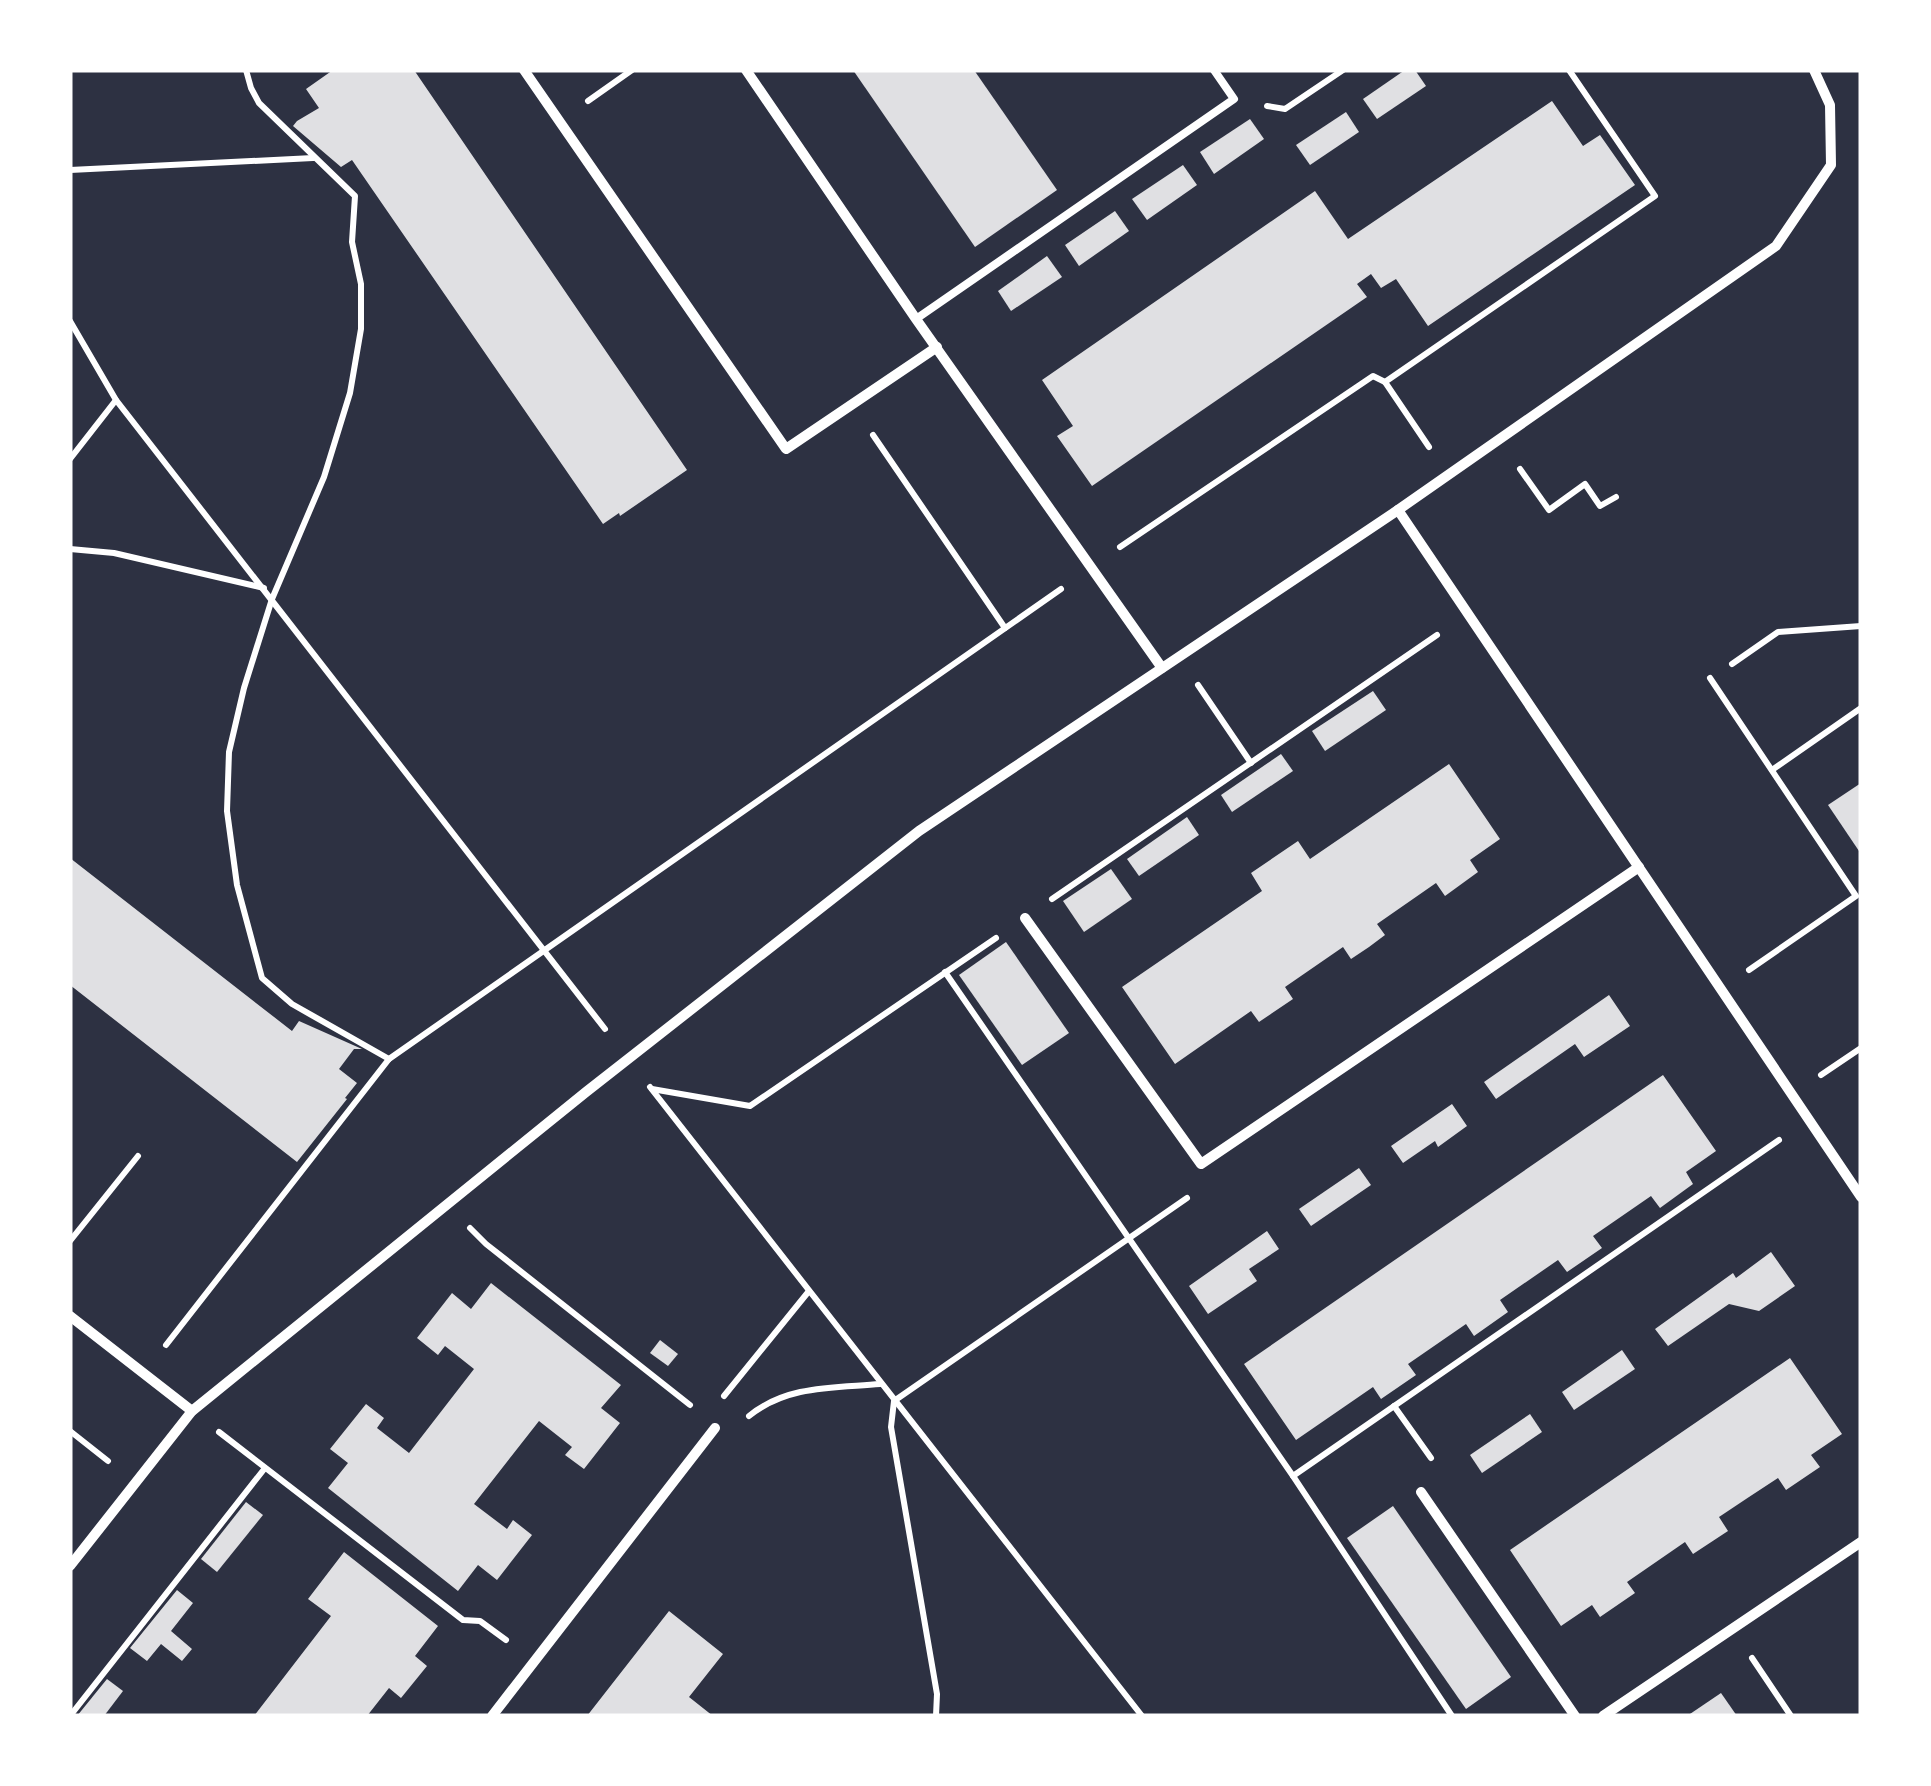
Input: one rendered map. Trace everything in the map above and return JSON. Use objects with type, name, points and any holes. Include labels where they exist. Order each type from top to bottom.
[{"type":"street","points":[[524,70],[786,448],[937,347]]},
{"type":"street","points":[[746,70],[1162,668]]},
{"type":"street","points":[[70,1566],[192,1411],[586,1092],[920,831],[1398,510],[1776,246],[1831,165],[1830,105],[1814,70]]},
{"type":"street","points":[[1398,510],[1861,1197]]},
{"type":"street","points":[[1024,918],[1201,1164],[1639,867]]},
{"type":"street","points":[[70,1316],[192,1411]]},
{"type":"street","points":[[492,1716],[715,1428]]},
{"type":"street","points":[[1420,1492],[1575,1716]]},
{"type":"street","points":[[1603,1716],[1861,1542]]},
{"type":"lane","points":[[916,319],[1234,99],[1214,70]]},
{"type":"path","points":[[246,70],[250,88],[260,103],[354,196],[352,242],[361,284],[361,329],[350,393],[324,477],[272,599],[229,752],[227,810],[237,885],[262,978],[292,1004],[389,1059]]},
{"type":"path","points":[[560,121],[632,70]]},
{"type":"path","points":[[1234,99],[1284,110],[1343,70]]},
{"type":"path","points":[[1385,382],[1655,196],[1569,70]]},
{"type":"path","points":[[70,170],[314,158]]},
{"type":"path","points":[[70,321],[116,400],[1142,1716]]},
{"type":"path","points":[[144,1374],[389,1059],[1092,567],[1373,376],[1385,382],[1448,475]]},
{"type":"path","points":[[70,458],[116,400]]},
{"type":"path","points":[[852,405],[1005,628]]},
{"type":"path","points":[[1500,439],[1549,510],[1585,484],[1600,506],[1616,497]]},
{"type":"path","points":[[70,549],[114,553],[264,588]]},
{"type":"path","points":[[651,1088],[750,1106],[1469,613]]},
{"type":"path","points":[[1732,664],[1778,632],[1861,626]]},
{"type":"path","points":[[1179,657],[1251,763]]},
{"type":"path","points":[[1710,678],[1856,896],[1721,989]]},
{"type":"path","points":[[1772,770],[1861,708]]},
{"type":"path","points":[[946,972],[1293,1476],[1452,1716]]},
{"type":"path","points":[[1792,1094],[1861,1048]]},
{"type":"path","points":[[1293,1476],[1808,1120]]},
{"type":"path","points":[[70,1241],[138,1156]]},
{"type":"path","points":[[936,1716],[937,1694],[891,1427],[894,1401],[1189,1196],[1201,1164]]},
{"type":"path","points":[[451,1203],[486,1244],[715,1428],[729,1432],[780,1396],[810,1389],[881,1384]]},
{"type":"path","points":[[707,1418],[809,1292]]},
{"type":"path","points":[[192,1411],[463,1620],[480,1620],[534,1662]]},
{"type":"path","points":[[70,1431],[136,1483]]},
{"type":"path","points":[[70,1716],[265,1468]]},
{"type":"path","points":[[1731,1628],[1791,1716]]},
{"type":"building","points":[[333,70],[414,70],[687,470],[603,524],[352,160],[341,167],[293,126],[319,108],[306,89]]},
{"type":"building","points":[[853,70],[974,70],[1057,190],[975,247]]},
{"type":"building","points":[[1405,70],[1415,70],[1426,86],[1377,119],[1363,99]]},
{"type":"building","points":[[1552,101],[1583,146],[1600,135],[1635,185],[1428,326],[1396,279],[1381,288],[1371,274],[1357,284],[1367,297],[1092,486],[1057,436],[1073,426],[1042,380],[1315,191],[1348,239]]},
{"type":"building","points":[[1346,112],[1359,132],[1310,165],[1296,145]]},
{"type":"building","points":[[1250,119],[1264,139],[1214,174],[1200,152]]},
{"type":"building","points":[[1183,165],[1197,185],[1147,220],[1132,199]]},
{"type":"building","points":[[1115,211],[1129,231],[1079,266],[1065,245]]},
{"type":"building","points":[[1047,256],[1062,277],[1011,311],[998,291]]},
{"type":"building","points":[[1373,691],[1386,710],[1325,751],[1312,731]]},
{"type":"building","points":[[1281,754],[1293,771],[1232,812],[1221,795]]},
{"type":"building","points":[[1449,764],[1500,839],[1470,860],[1478,872],[1445,896],[1436,883],[1377,924],[1385,935],[1369,947],[1351,959],[1343,947],[1285,987],[1293,999],[1259,1022],[1251,1011],[1175,1064],[1122,987],[1262,891],[1251,873],[1298,841],[1310,859]]},
{"type":"building","points":[[1861,783],[1861,854],[1828,805]]},
{"type":"building","points":[[1187,817],[1199,835],[1139,876],[1127,859]]},
{"type":"building","points":[[70,858],[292,1031],[299,1021],[362,1049],[354,1049],[339,1069],[357,1083],[297,1162],[70,985]]},
{"type":"building","points":[[1111,869],[1132,899],[1084,932],[1063,901]]},
{"type":"building","points":[[1006,942],[1069,1033],[1022,1065],[959,975]]},
{"type":"building","points":[[1609,995],[1630,1026],[1584,1057],[1575,1044],[1496,1099],[1484,1082]]},
{"type":"building","points":[[1663,1075],[1716,1151],[1686,1172],[1693,1184],[1660,1208],[1651,1196],[1593,1236],[1602,1248],[1567,1272],[1558,1260],[1500,1300],[1508,1312],[1474,1336],[1466,1324],[1408,1364],[1416,1375],[1381,1399],[1373,1387],[1296,1440],[1244,1364]]},
{"type":"building","points":[[1452,1104],[1467,1126],[1438,1147],[1435,1141],[1403,1163],[1391,1146]]},
{"type":"building","points":[[1359,1168],[1371,1185],[1311,1226],[1299,1209]]},
{"type":"building","points":[[1267,1231],[1279,1249],[1249,1269],[1257,1281],[1208,1314],[1189,1286]]},
{"type":"building","points":[[1771,1252],[1795,1286],[1759,1311],[1729,1304],[1668,1346],[1655,1329],[1733,1273],[1736,1278]]},
{"type":"building","points":[[491,1283],[621,1385],[601,1408],[620,1423],[584,1469],[565,1455],[572,1447],[539,1421],[474,1504],[507,1529],[513,1520],[532,1535],[497,1580],[478,1565],[458,1591],[328,1488],[348,1463],[330,1449],[366,1404],[384,1418],[377,1428],[409,1453],[474,1369],[445,1346],[438,1355],[417,1338],[452,1293],[471,1309]]},
{"type":"building","points":[[660,1340],[678,1354],[668,1366],[650,1353]]},
{"type":"building","points":[[1622,1350],[1635,1369],[1574,1410],[1562,1392]]},
{"type":"building","points":[[1790,1358],[1842,1434],[1811,1455],[1820,1467],[1786,1490],[1778,1478],[1719,1517],[1728,1531],[1693,1554],[1685,1542],[1627,1582],[1635,1593],[1600,1617],[1592,1605],[1561,1626],[1510,1550]]},
{"type":"building","points":[[1530,1414],[1542,1432],[1482,1473],[1470,1455]]},
{"type":"building","points":[[246,1502],[263,1515],[217,1572],[201,1559]]},
{"type":"building","points":[[1393,1506],[1511,1677],[1466,1709],[1347,1538]]},
{"type":"building","points":[[344,1552],[438,1626],[415,1656],[427,1666],[401,1698],[389,1688],[367,1716],[254,1716],[331,1616],[308,1599]]},
{"type":"building","points":[[177,1590],[193,1603],[171,1631],[192,1649],[182,1661],[161,1644],[147,1661],[130,1648]]},
{"type":"building","points":[[669,1611],[723,1654],[689,1697],[713,1716],[587,1716]]},
{"type":"building","points":[[107,1679],[123,1691],[104,1716],[77,1716]]},
{"type":"building","points":[[1721,1693],[1737,1716],[1687,1716]]}]
